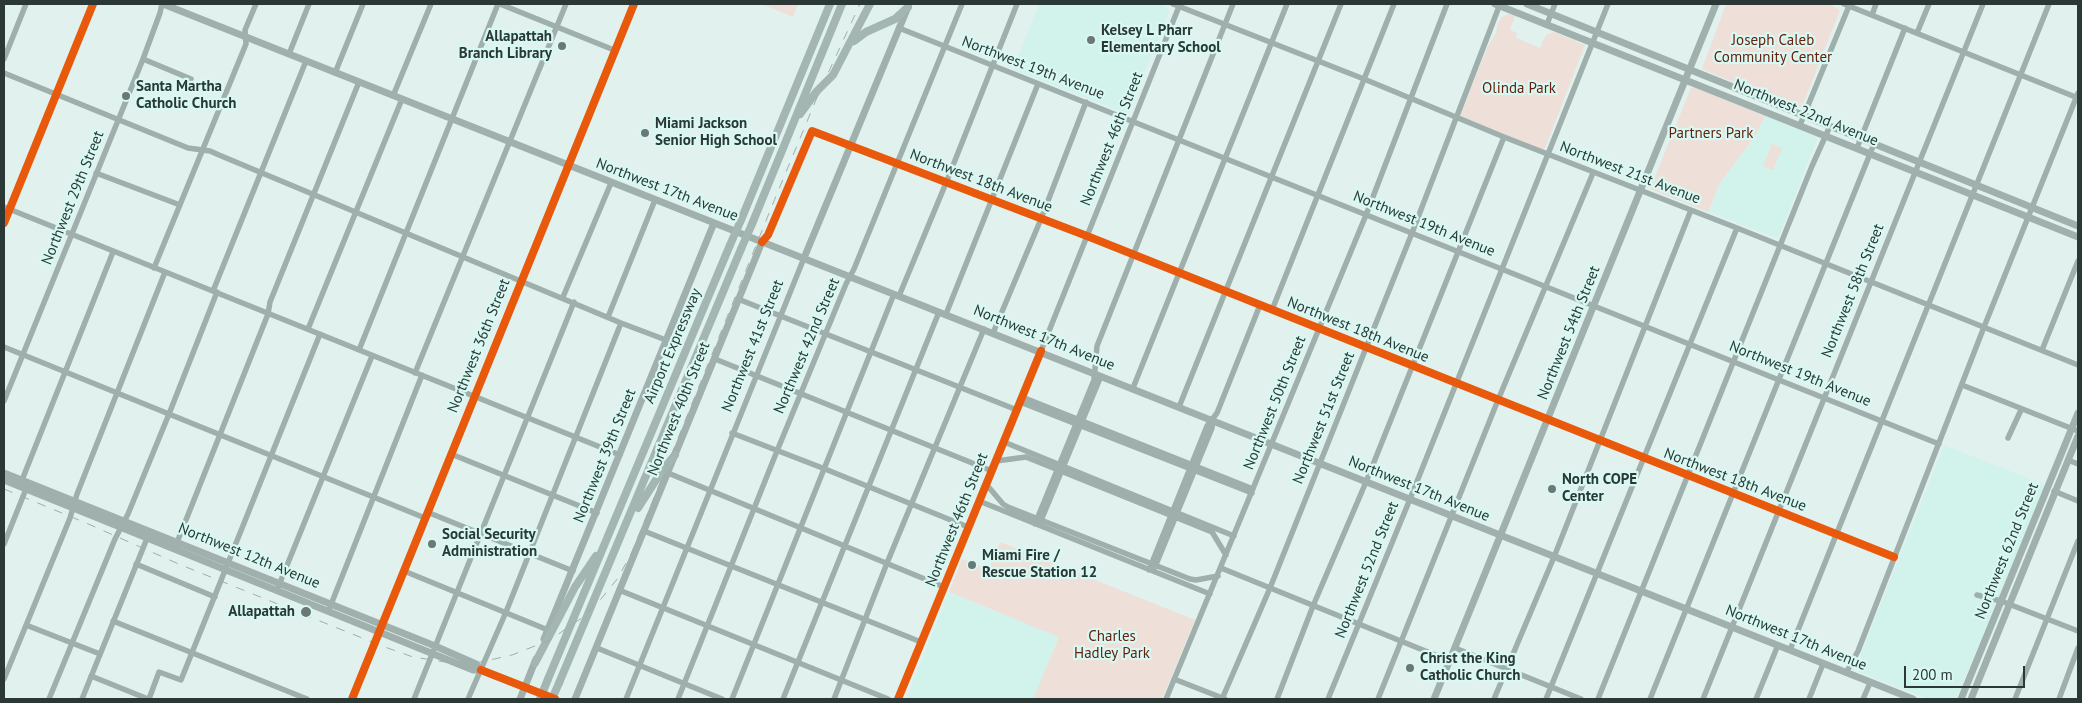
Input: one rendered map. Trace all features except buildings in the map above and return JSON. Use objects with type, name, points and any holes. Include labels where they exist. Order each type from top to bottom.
[{"type":"highway","name":"Airport Expressway","points":[[540,699],[830,4]]},
{"type":"highway","name":"Airport Expressway","points":[[554,699],[559,683],[742,249],[842,4]]},
{"type":"highway","points":[[792,126],[817,91],[833,75],[870,4]]},
{"type":"highway","points":[[846,50],[859,35],[895,19],[909,5]]},
{"type":"highway","points":[[622,536],[656,479],[675,455]]},
{"type":"highway","points":[[535,663],[589,564],[602,548]]},
{"type":"main road","name":"Northwest 17th Avenue","points":[[163,4],[567,166],[1041,351],[1597,575],[1732,626],[1913,699]]},
{"type":"main road","name":"Northwest 36th Street","points":[[352,699],[634,4]]},
{"type":"main road","name":"Northwest 22nd Avenue","points":[[1498,4],[2078,237]]},
{"type":"main road","name":"Northwest 22nd Avenue","points":[[1527,4],[2078,226]]},
{"type":"main road","name":"Northwest 54th Street","points":[[1434,699],[1716,4]]},
{"type":"main road","name":"Northwest 41st Street","points":[[804,258],[849,145],[909,5]]},
{"type":"main road","name":"Northwest 39th Street","points":[[520,699],[714,223]]},
{"type":"main road","name":"Northwest 40th Street","points":[[575,699],[762,242]]},
{"type":"main road","name":"Northwest 62nd Street","points":[[1962,699],[2001,601],[2075,430],[2078,413]]},
{"type":"main road","name":"Northwest 62nd Street","points":[[1971,699],[2054,491],[2078,436]]},
{"type":"main road","name":"Northwest 12th Avenue","points":[[4,472],[54,493],[74,504]]},
{"type":"main road","name":"Northwest 12th Avenue","points":[[4,479],[26,489],[74,504],[123,524],[176,546],[226,570],[279,587]]},
{"type":"main road","points":[[4,479],[16,482],[22,480]]},
{"type":"main road","points":[[26,489],[31,487],[54,493]]},
{"type":"main road","name":"Northwest 12th Avenue","points":[[176,546],[229,563],[279,587],[380,629],[476,664],[481,670],[554,699]]},
{"type":"street","points":[[4,59],[26,4]]},
{"type":"street","points":[[4,223],[6,208],[56,95],[93,4]]},
{"type":"street","name":"Northwest 29th Street","points":[[4,401],[143,59],[163,4]]},
{"type":"street","points":[[154,268],[246,44],[245,30],[256,4]]},
{"type":"street","points":[[289,54],[309,4]]},
{"type":"street","points":[[335,73],[364,4]]},
{"type":"street","points":[[393,96],[431,4]]},
{"type":"street","points":[[359,350],[499,4],[614,50]]},
{"type":"street","points":[[415,373],[566,4]]},
{"type":"street","name":"Northwest 42nd Street","points":[[678,699],[777,451],[962,4]]},
{"type":"street","points":[[732,699],[826,469],[870,352],[946,182],[1017,4]]},
{"type":"street","name":"Northwest 21st Avenue","points":[[1177,4],[1504,137],[2078,365]]},
{"type":"street","name":"Northwest 46th Street","points":[[898,699],[1041,351],[1133,121],[1177,4]]},
{"type":"street","points":[[1038,522],[1098,374],[1096,346],[1233,4]]},
{"type":"street","points":[[1133,388],[1287,4]]},
{"type":"street","points":[[1179,407],[1341,4]]},
{"type":"street","points":[[1272,310],[1394,4]]},
{"type":"street","name":"Northwest 50th Street","points":[[1166,699],[1366,214],[1446,4]]},
{"type":"street","name":"Northwest 51st Street","points":[[1223,699],[1270,588],[1412,232],[1457,117],[1498,4]]},
{"type":"street","points":[[1547,24],[1555,4]]},
{"type":"street","name":"Northwest 52nd Street","points":[[1328,699],[1410,500],[1608,4]]},
{"type":"street","points":[[1872,14],[1876,4]]},
{"type":"street","points":[[1918,33],[1929,4]]},
{"type":"street","name":"Northwest 58th Street","points":[[1703,699],[1982,4]]},
{"type":"street","points":[[1790,650],[2049,4]]},
{"type":"street","points":[[1800,125],[1846,5],[2020,75],[2078,96],[1984,327],[1858,651],[1846,673]]},
{"type":"street","name":"Northwest 19th Avenue","points":[[899,28],[1938,444]]},
{"type":"street","points":[[1857,148],[1905,28]]},
{"type":"street","points":[[143,59],[191,79]]},
{"type":"street","points":[[49,699],[169,414],[261,172],[306,61]]},
{"type":"street","points":[[4,73],[188,148],[210,151],[666,340]]},
{"type":"street","points":[[176,546],[268,314],[270,302],[359,82]]},
{"type":"street","points":[[783,699],[915,370],[992,200],[1038,84]]},
{"type":"street","points":[[308,330],[402,99]]},
{"type":"street","points":[[993,333],[1041,219],[1086,102]]},
{"type":"street","points":[[1598,699],[1689,477],[1812,166],[1830,126]]},
{"type":"street","name":"Northwest 18th Avenue","points":[[812,131],[1133,254],[1548,421],[1894,557]]},
{"type":"street","name":"Northwest 40th Street","points":[[762,242],[768,235],[812,131]]},
{"type":"street","points":[[1277,699],[1504,137]]},
{"type":"street","points":[[1650,699],[1874,144]]},
{"type":"street","points":[[1378,699],[1498,400],[1593,172]]},
{"type":"street","points":[[96,173],[180,205]]},
{"type":"street","points":[[563,297],[611,182]]},
{"type":"street","points":[[608,317],[656,200]]},
{"type":"street","points":[[6,208],[620,455]]},
{"type":"street","points":[[1494,699],[1554,557],[1691,210]]},
{"type":"street","points":[[1546,699],[1737,228]]},
{"type":"street","points":[[22,480],[113,252]]},
{"type":"street","name":"Northwest 41st Street","points":[[626,699],[804,258]]},
{"type":"street","points":[[2042,350],[2078,261]]},
{"type":"street","points":[[4,679],[165,272]]},
{"type":"street","points":[[738,299],[1017,410]]},
{"type":"street","points":[[414,699],[574,302]]},
{"type":"street","points":[[1151,571],[1203,443],[1212,428],[1213,420],[1260,305]]},
{"type":"street","points":[[468,699],[506,612],[528,553],[622,323]]},
{"type":"street","points":[[834,699],[887,564],[984,329]]},
{"type":"street","points":[[91,676],[148,699],[159,672],[181,680],[320,334]]},
{"type":"street","points":[[4,348],[374,497],[480,533],[573,571]]},
{"type":"street","points":[[279,587],[372,356]]},
{"type":"street","points":[[715,359],[992,471]]},
{"type":"street","points":[[329,607],[422,375]]},
{"type":"street","points":[[1962,385],[2075,430]]},
{"type":"street","points":[[1021,399],[1252,491]]},
{"type":"street","points":[[2008,438],[2021,410]]},
{"type":"street","points":[[732,433],[968,527]]},
{"type":"street","points":[[1004,442],[1026,455],[1213,530],[1234,536]]},
{"type":"street","points":[[451,454],[597,513]]},
{"type":"street","points":[[996,461],[1026,455]]},
{"type":"street","points":[[2068,460],[2078,464]]},
{"type":"street","points":[[668,473],[944,587]]},
{"type":"street","points":[[986,484],[1002,507]]},
{"type":"street","points":[[4,544],[26,489]]},
{"type":"street","points":[[2054,491],[2078,501]]},
{"type":"street","points":[[979,501],[1002,507],[1096,545],[1130,559],[1151,571],[1188,582],[1218,576]]},
{"type":"street","points":[[1213,530],[1226,555]]},
{"type":"street","points":[[644,531],[921,642]]},
{"type":"street","points":[[82,699],[149,535]]},
{"type":"street","points":[[2015,699],[2078,541]]},
{"type":"street","points":[[1130,559],[1154,564],[1210,594]]},
{"type":"street","points":[[136,564],[215,597]]},
{"type":"street","points":[[1221,568],[1450,661]]},
{"type":"street","points":[[404,571],[548,630]]},
{"type":"street","points":[[619,590],[888,699]]},
{"type":"street","points":[[1977,595],[2047,617],[2078,631]]},
{"type":"street","points":[[113,621],[307,699]]},
{"type":"street","points":[[26,625],[100,654]]},
{"type":"street","points":[[1756,699],[1778,645]]},
{"type":"street","points":[[597,648],[722,699]]},
{"type":"street","points":[[1455,648],[1581,699]]},
{"type":"street","points":[[2059,699],[2078,648]]},
{"type":"street","points":[[1809,699],[1823,664]]},
{"type":"street","points":[[1174,679],[1223,699]]},
{"type":"street","points":[[1863,699],[1870,683]]},
{"type":"shaded area","name":"Kelsey L Pharr Elementary School","points":[[1039,4],[1158,4],[1168,8],[1169,12],[1128,112],[1125,113],[1013,69]]},
{"type":"shaded area","points":[[1765,116],[1816,136],[1817,139],[1777,238],[1708,212],[1720,183],[1755,136]]},
{"type":"shaded area","points":[[1944,445],[2045,485],[1956,699],[1928,699],[1859,672],[1856,667]]},
{"type":"shaded area","points":[[949,592],[1059,637],[1033,699],[906,699]]},
{"type":"green space","points":[[762,4],[798,4],[793,17]]},
{"type":"green space","name":"Joseph Caleb Community Center","points":[[1726,4],[1829,4],[1840,10],[1802,107],[1797,109],[1702,69]]},
{"type":"green space","name":"Olinda Park","points":[[1508,14],[1515,16],[1510,30],[1517,33],[1516,38],[1540,48],[1546,35],[1554,32],[1585,45],[1545,148],[1542,150],[1460,116],[1487,48],[1496,33],[1498,23],[1501,18]]},
{"type":"green space","name":"Partners Park","points":[[1691,88],[1696,88],[1765,116],[1755,136],[1720,183],[1708,212],[1650,189]]},
{"type":"green space","points":[[1772,144],[1782,148],[1773,170],[1763,166]]},
{"type":"green space","name":"Charles Hadley Park","points":[[1000,542],[1195,620],[1162,699],[1033,699],[1059,637],[949,592],[962,559],[989,569]]},
{"type":"railway","points":[[4,489],[181,565],[413,657],[445,662],[481,662],[512,655],[550,640],[583,617],[601,599],[618,578],[632,552],[818,95],[860,4]]},
{"type":"cycle path","points":[[4,223],[93,4]]},
{"type":"cycle path","points":[[352,699],[634,4]]},
{"type":"cycle path","points":[[762,242],[768,235],[812,131],[1087,236],[1894,557]]},
{"type":"cycle path","points":[[898,699],[1041,351]]},
{"type":"cycle path","points":[[481,670],[555,699]]},
{"type":"place","name":"Kelsey L Pharr Elementary School","points":[[1091,40]]},
{"type":"place","name":"Allapattah Branch Library","points":[[562,46]]},
{"type":"place","name":"Santa Martha Catholic Church","points":[[126,96]]},
{"type":"place","name":"Miami Jackson Senior High School","points":[[645,133]]},
{"type":"place","name":"North COPE Center","points":[[1552,489]]},
{"type":"place","name":"Social Security Administration","points":[[432,544]]},
{"type":"place","name":"Miami Fire / Rescue Station 12","points":[[972,565]]},
{"type":"place","name":"Allapattah","points":[[306,612]]},
{"type":"place","name":"Christ the King Catholic Church","points":[[1410,668]]}]
